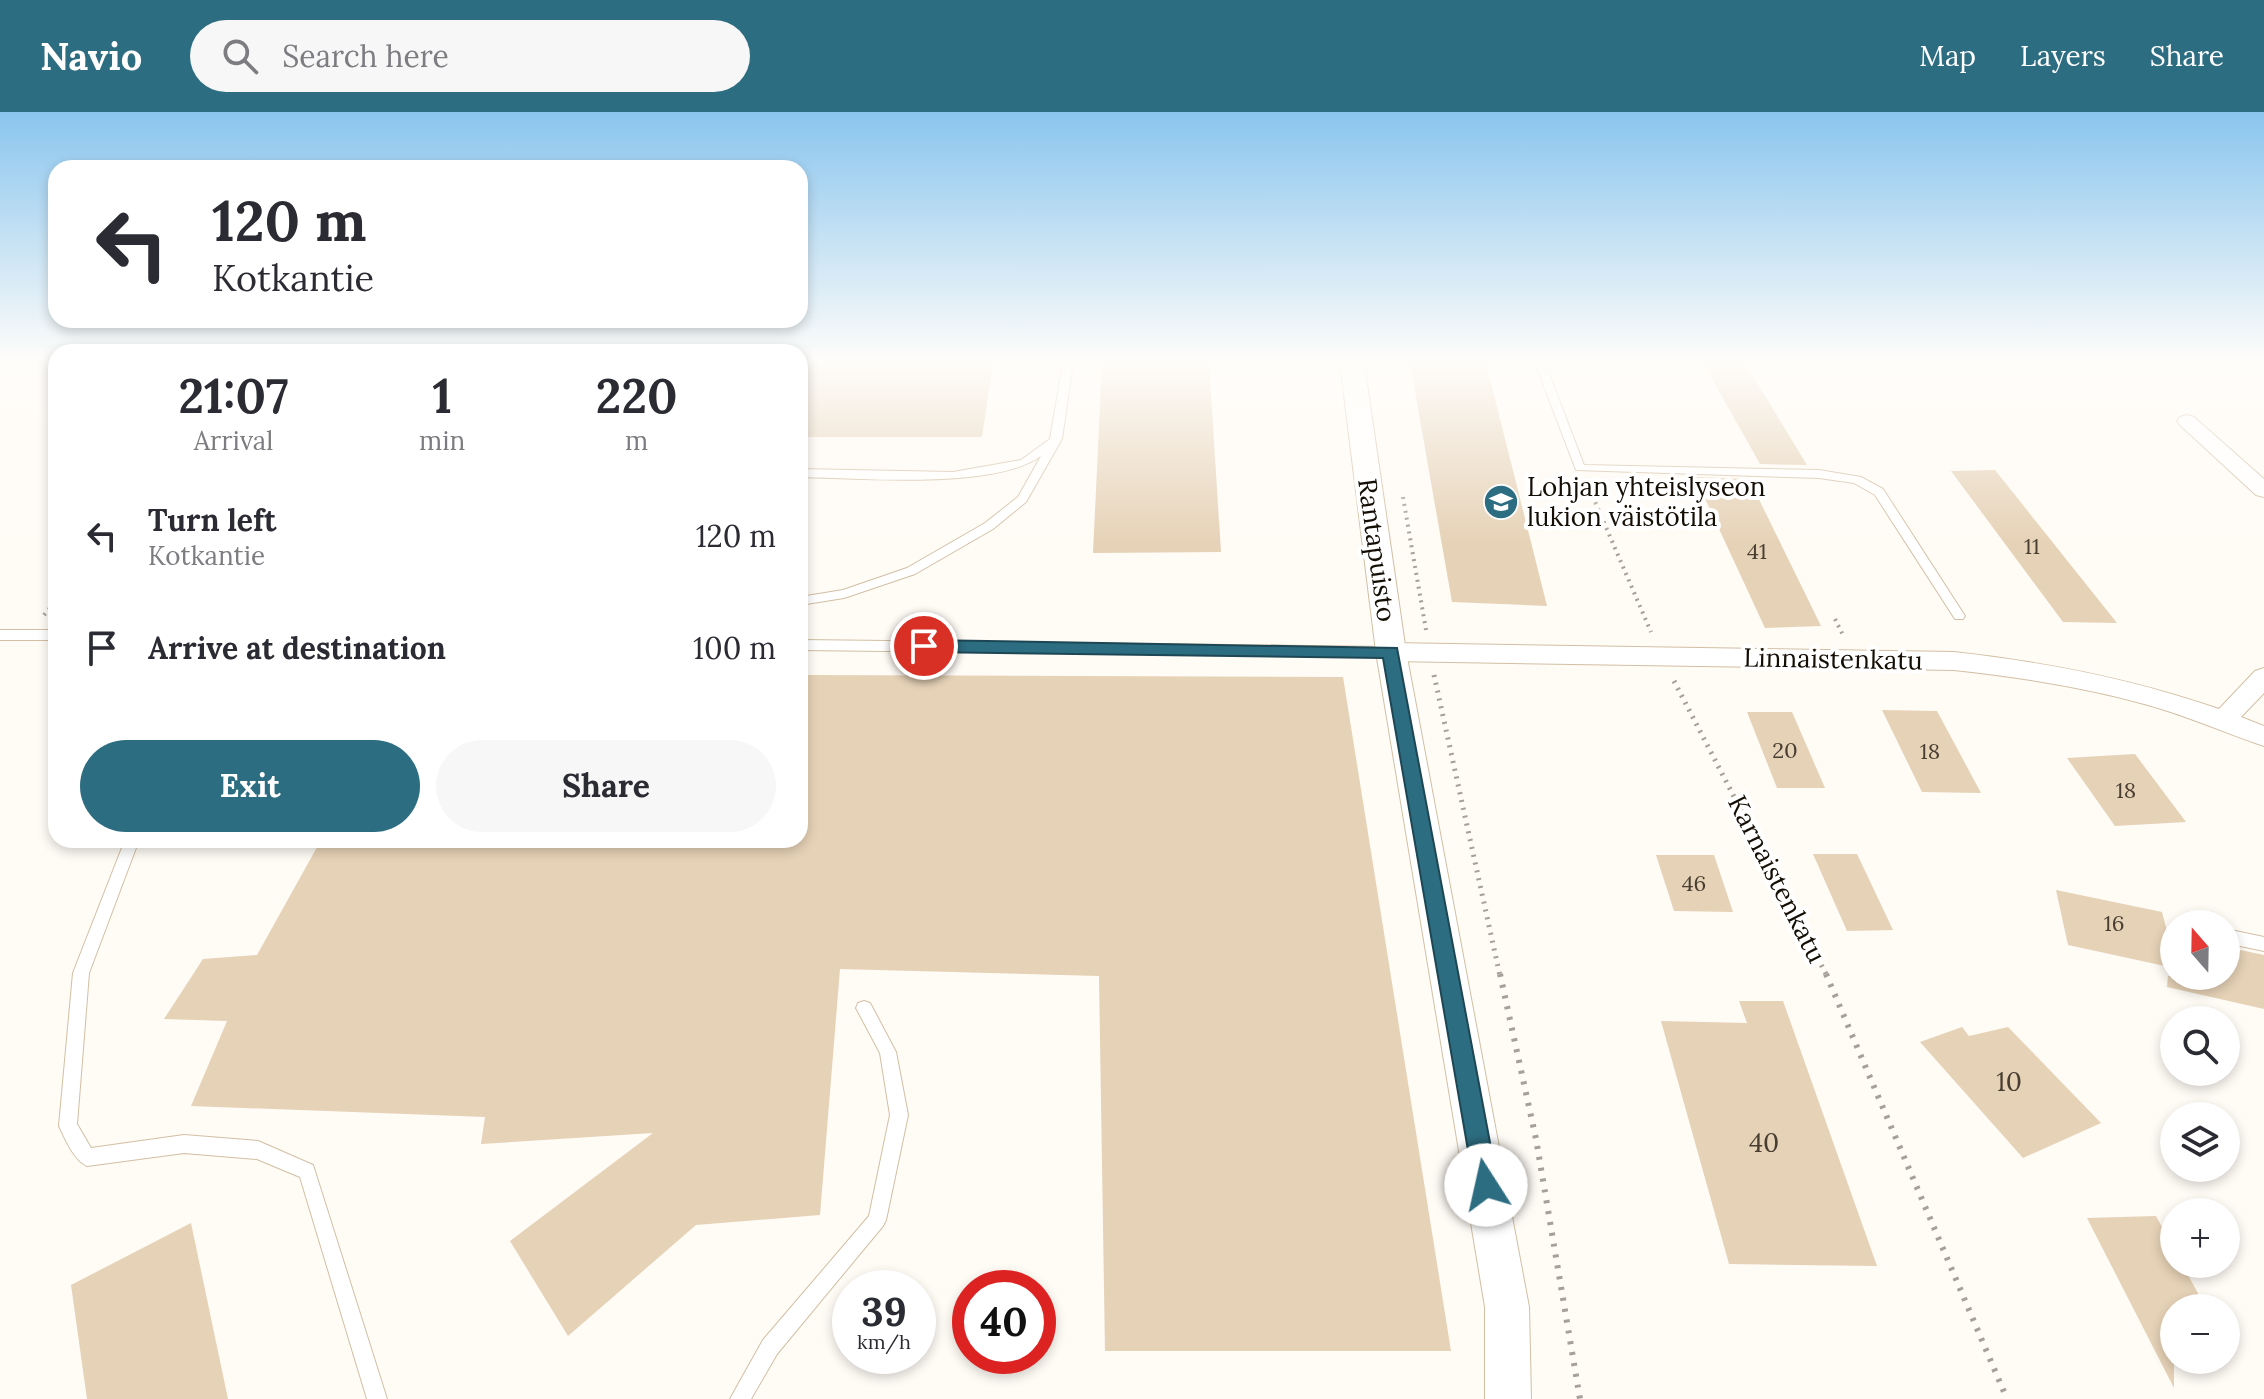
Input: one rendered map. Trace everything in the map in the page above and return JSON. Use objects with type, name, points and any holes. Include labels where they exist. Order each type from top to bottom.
[{"type":"street","name":"Rantapuisto","points":[[1360,423],[1391,652],[1507,1307],[1508,1399]]},
{"type":"street","points":[[2189,423],[2264,490]]},
{"type":"street","name":"Linnaistenkatu","points":[[1391,652],[1954,661],[2037,669],[2148,693],[2264,736]]},
{"type":"street","points":[[2224,719],[2264,677]]},
{"type":"lane","points":[[808,600],[844,594],[911,571],[989,526],[1022,499],[1056,439],[1059,423]]},
{"type":"lane","points":[[1563,423],[1580,468],[1819,474],[1857,480],[1879,492],[1959,616]]},
{"type":"lane","points":[[808,473],[953,476],[1024,463],[1056,439]]},
{"type":"lane","points":[[0,635],[48,635]]},
{"type":"lane","points":[[808,645],[1391,652]]},
{"type":"lane","points":[[129,848],[81,973],[68,1126],[87,1157],[184,1144],[258,1150],[307,1171],[377,1399]]},
{"type":"lane","points":[[2240,939],[2264,944]]},
{"type":"lane","points":[[740,1399],[770,1347],[877,1220],[899,1115],[888,1052],[864,1008]]},
{"type":"path","name":"Karnaistenkatu","points":[[1580,468],[1661,656],[1832,986],[2007,1399]]},
{"type":"path","points":[[1401,485],[1430,653],[1536,1139],[1580,1399]]},
{"type":"path","points":[[1835,619],[1847,643]]},
{"type":"building","points":[[808,423],[984,423],[982,437],[808,437]]},
{"type":"building","points":[[1099,423],[1213,423],[1221,552],[1093,553]]},
{"type":"building","points":[[1421,423],[1501,423],[1547,606],[1452,602]]},
{"type":"building","points":[[1737,423],[1782,423],[1807,465],[1760,464]]},
{"type":"building","points":[[1995,470],[2117,623],[2063,622],[1951,471]]},
{"type":"building","points":[[1695,477],[1749,479],[1821,626],[1765,628]]},
{"type":"building","points":[[808,675],[1343,677],[1451,1351],[1105,1351],[1099,976],[840,969],[820,1215],[696,1225],[568,1336],[510,1241],[653,1133],[481,1144],[485,1117],[191,1106],[227,1021],[164,1019],[203,959],[257,955],[317,848],[808,848]]},
{"type":"building","points":[[1882,710],[1937,711],[1981,793],[1922,792]]},
{"type":"building","points":[[1747,712],[1792,712],[1825,788],[1777,788]]},
{"type":"building","points":[[2135,754],[2186,822],[2115,826],[2067,758]]},
{"type":"building","points":[[1813,854],[1857,854],[1893,930],[1847,931]]},
{"type":"building","points":[[1656,855],[1714,855],[1733,912],[1674,911]]},
{"type":"building","points":[[2056,890],[2160,912],[2160,965],[2068,945]]},
{"type":"building","points":[[2240,950],[2264,955],[2264,1009],[2180,990],[2240,990]]},
{"type":"building","points":[[1739,1001],[1783,1001],[1877,1266],[1729,1264],[1661,1021],[1747,1023]]},
{"type":"building","points":[[1962,1027],[1969,1036],[2008,1027],[2101,1123],[2023,1158],[1920,1042]]},
{"type":"building","points":[[2156,1216],[2160,1223],[2160,1278],[2190,1278],[2198,1294],[2160,1294],[2160,1361],[2087,1218]]},
{"type":"building","points":[[191,1223],[228,1399],[87,1399],[71,1285]]},
{"type":"building","points":[[2167,1374],[2174,1374],[2174,1388]]},
{"type":"place","name":"Lohjan yhteislyseon lukion väistötila","points":[[1501,502]]},
{"type":"route","points":[[924,646],[1391,652],[1486,1185]]}]
